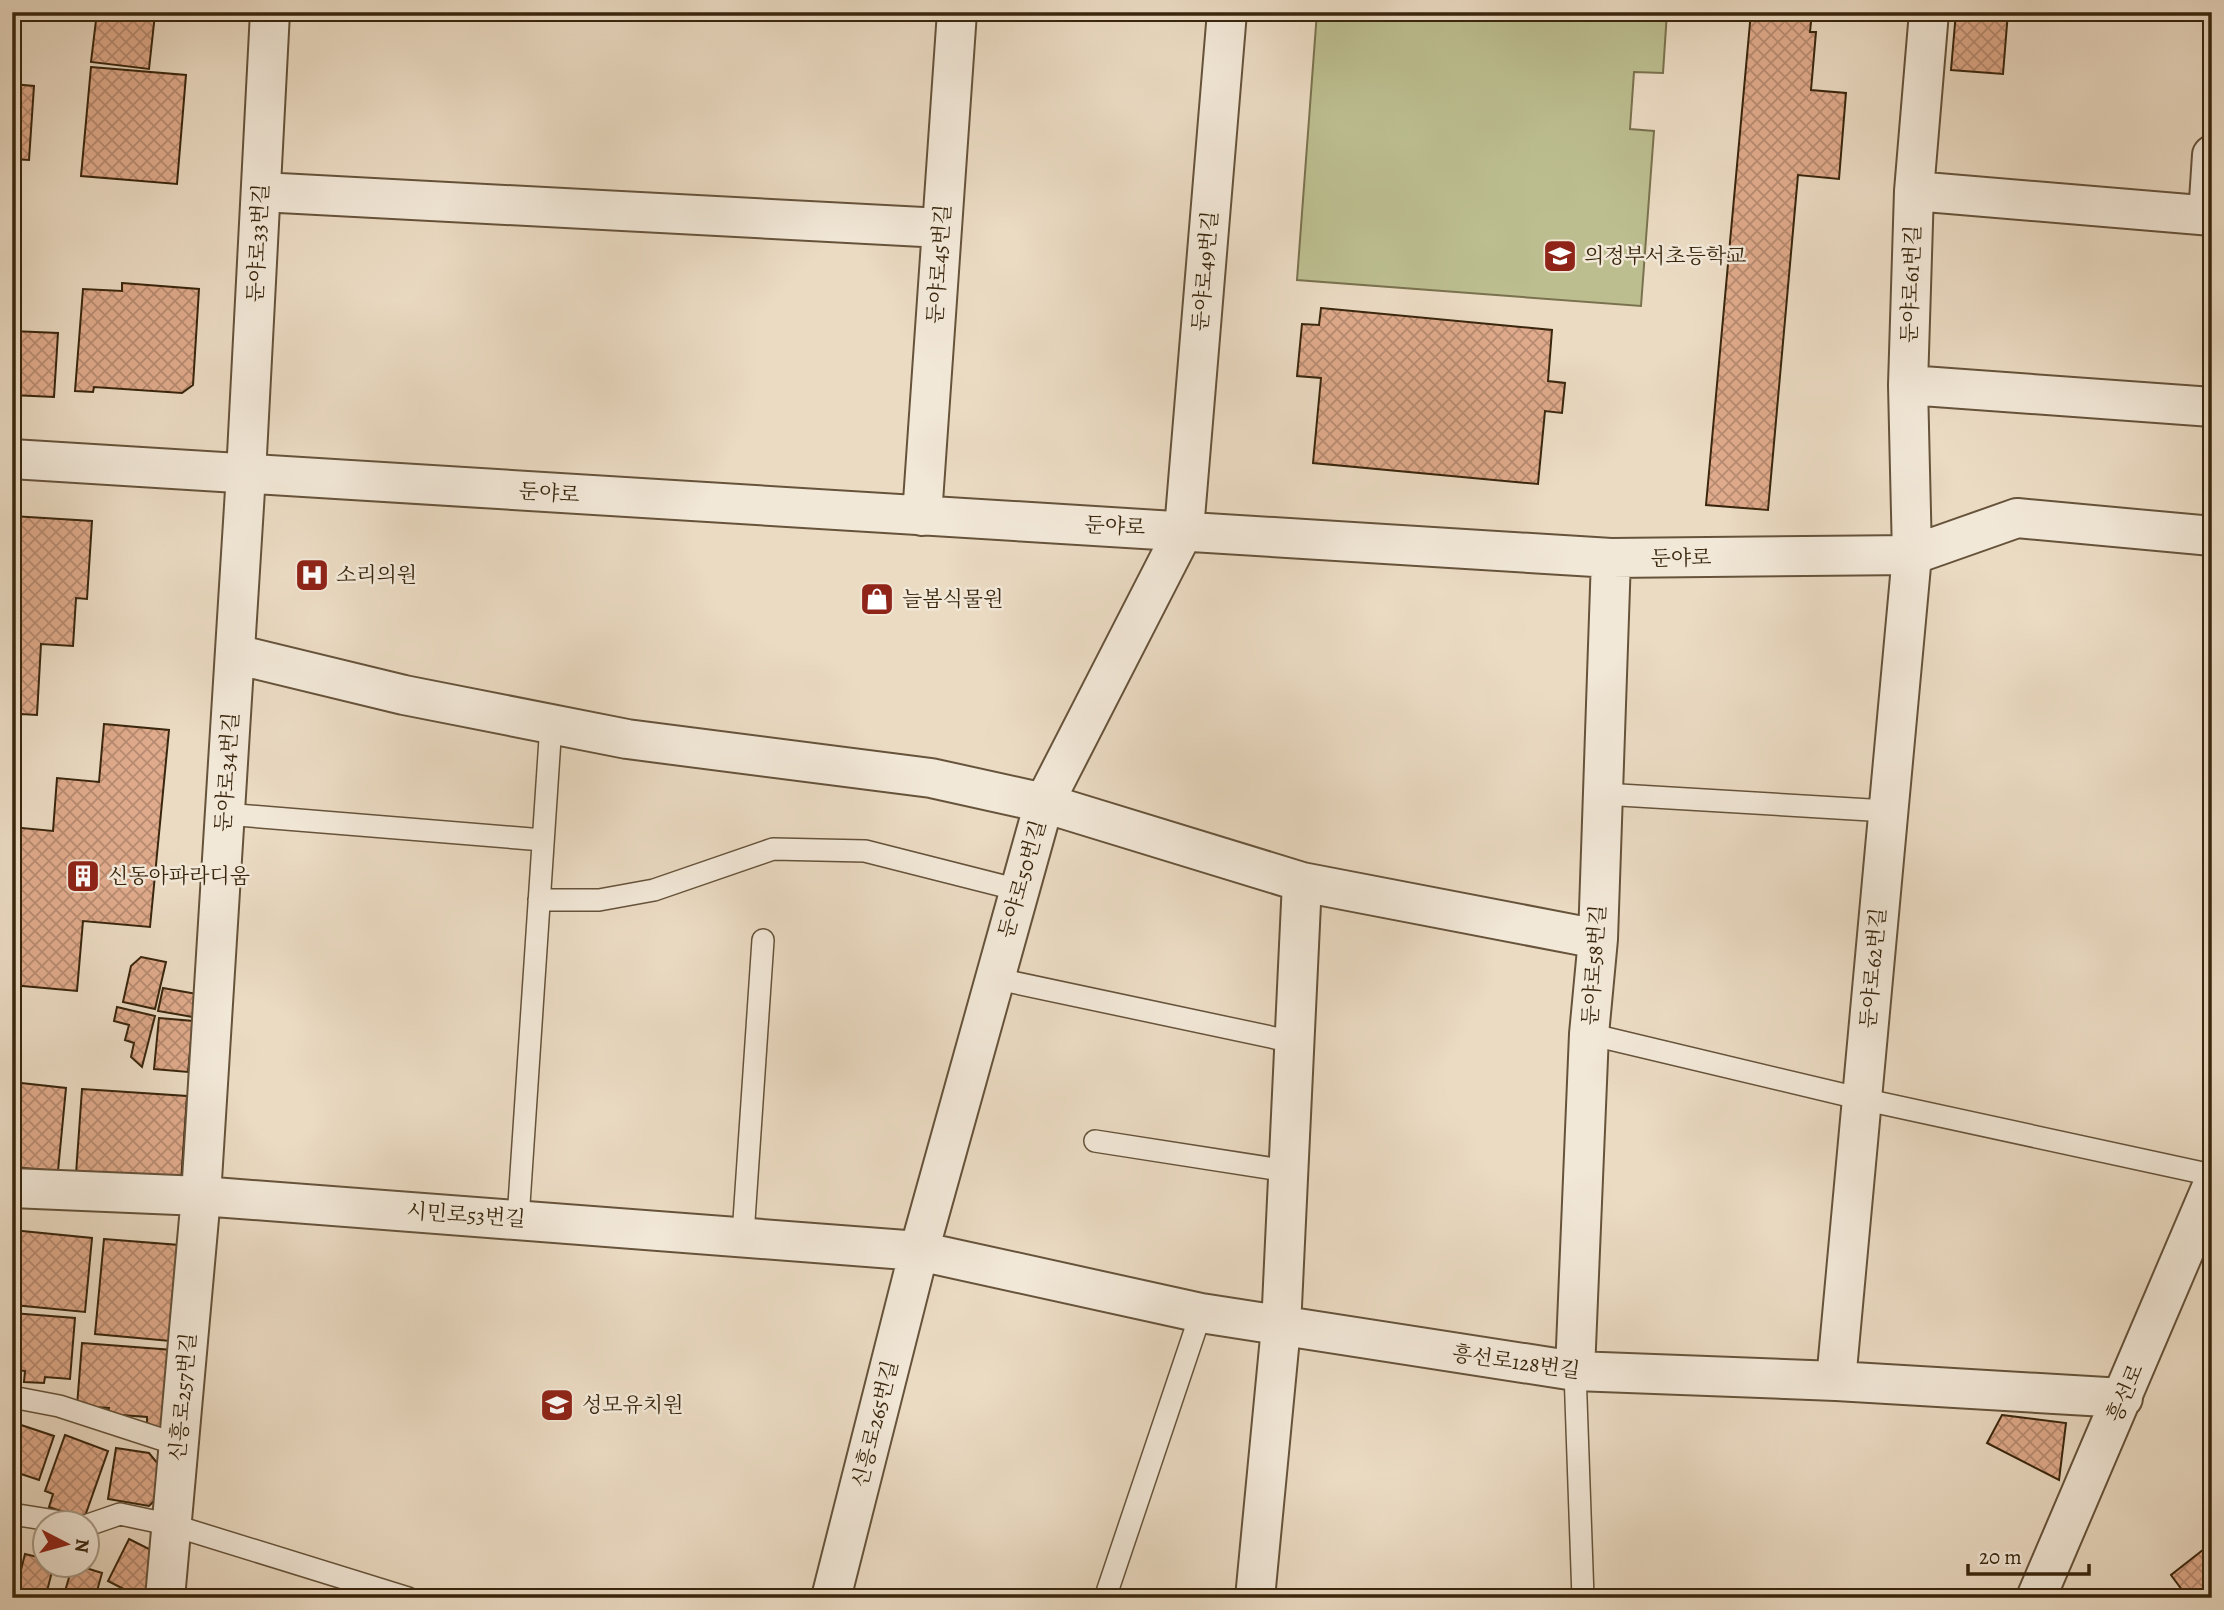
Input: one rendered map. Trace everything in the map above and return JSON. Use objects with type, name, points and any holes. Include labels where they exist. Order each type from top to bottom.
[{"type":"street","name":"둔야로33번길","points":[[246,474],[270,12]]},
{"type":"street","name":"둔야로45번길","points":[[922,516],[957,12]]},
{"type":"street","name":"둔야로49번길","points":[[1184,530],[1227,12]]},
{"type":"street","name":"둔야로61번길","points":[[1912,555],[1908,385],[1914,191],[1928,12]]},
{"type":"street","points":[[1914,191],[2210,216],[2212,155]]},
{"type":"street","points":[[261,192],[942,228]]},
{"type":"street","points":[[1908,385],[2212,407]]},
{"type":"street","name":"둔야로","points":[[12,459],[1611,558],[1912,555],[2017,517],[2212,536]]},
{"type":"street","name":"둔야로34번길","points":[[201,1196],[246,474]]},
{"type":"street","name":"둔야로50번길","points":[[919,1251],[1044,803],[1184,530]]},
{"type":"street","name":"둔야로62번길","points":[[1836,1381],[1912,555]]},
{"type":"street","name":"둔야로58번길","points":[[1575,1371],[1589,1034],[1598,939],[1611,558]]},
{"type":"street","points":[[235,654],[404,695],[627,739],[931,778],[1044,803],[1302,882],[1598,939]]},
{"type":"street","points":[[1261,1596],[1281,1327],[1302,882]]},
{"type":"street","name":"흥선로","points":[[2036,1598],[2212,1186]]},
{"type":"street","name":"시민로53번길","points":[[12,1188],[201,1196],[919,1251]]},
{"type":"street","name":"신흥로257번길","points":[[165,1598],[201,1196]]},
{"type":"street","name":"흥선로128번길","points":[[919,1251],[1201,1314],[1575,1371],[1836,1381],[2123,1398]]},
{"type":"street","name":"신흥로265번길","points":[[831,1598],[919,1251]]},
{"type":"lane","points":[[518,1219],[551,724]]},
{"type":"lane","points":[[1603,794],[1887,811]]},
{"type":"lane","points":[[225,814],[543,840]]},
{"type":"lane","points":[[539,900],[599,900],[654,890],[773,849],[865,851],[1018,890]]},
{"type":"lane","points":[[743,1236],[763,940]]},
{"type":"lane","points":[[993,978],[1294,1042]]},
{"type":"lane","points":[[1589,1034],[1862,1099],[2212,1175]]},
{"type":"lane","points":[[1095,1141],[1288,1171]]},
{"type":"lane","points":[[1105,1598],[1201,1314]]},
{"type":"lane","points":[[1575,1371],[1583,1598]]},
{"type":"lane","points":[[12,1398],[59,1406],[179,1445]]},
{"type":"lane","points":[[12,1514],[32,1517]]},
{"type":"lane","points":[[102,1520],[120,1514],[172,1525],[408,1598]]},
{"type":"green space","points":[[1317,12],[1667,12],[1663,73],[1634,72],[1630,129],[1654,131],[1641,306],[1297,280]]},
{"type":"building","points":[[97,12],[155,14],[149,69],[91,62]]},
{"type":"building","points":[[1751,12],[1812,12],[1810,32],[1816,32],[1811,90],[1846,93],[1839,179],[1798,175],[1768,510],[1706,505]]},
{"type":"building","points":[[1956,12],[2008,12],[2003,74],[1951,70]]},
{"type":"building","points":[[91,67],[186,75],[177,184],[81,176]]},
{"type":"building","points":[[12,84],[34,86],[29,160],[12,159]]},
{"type":"building","points":[[12,184],[17,184],[12,260]]},
{"type":"building","points":[[122,283],[199,289],[193,385],[182,393],[94,387],[93,392],[75,391],[83,289],[122,291]]},
{"type":"building","points":[[1321,308],[1552,330],[1548,381],[1565,383],[1562,413],[1545,411],[1538,484],[1313,463],[1321,378],[1297,376],[1302,324],[1319,325]]},
{"type":"building","points":[[12,331],[58,333],[54,397],[12,395]]},
{"type":"building","points":[[12,516],[92,521],[87,599],[76,598],[73,646],[41,644],[37,715],[21,714],[21,725],[12,729]]},
{"type":"building","name":"신동아파라디움","points":[[104,724],[169,730],[150,927],[83,921],[77,991],[12,985],[12,827],[53,831],[57,778],[99,782]]},
{"type":"building","points":[[141,957],[166,962],[155,1009],[123,1002],[131,966]]},
{"type":"building","points":[[163,988],[197,994],[193,1017],[158,1011]]},
{"type":"building","points":[[117,1007],[155,1016],[142,1067],[131,1057],[134,1043],[125,1040],[129,1025],[114,1021]]},
{"type":"building","points":[[159,1018],[193,1021],[188,1072],[154,1069]]},
{"type":"building","points":[[12,1082],[66,1088],[58,1171],[12,1167]]},
{"type":"building","points":[[82,1089],[187,1096],[181,1182],[76,1174]]},
{"type":"building","points":[[12,1230],[92,1238],[85,1312],[14,1305]]},
{"type":"building","points":[[104,1239],[179,1245],[170,1341],[95,1334]]},
{"type":"building","points":[[12,1313],[75,1318],[70,1379],[45,1377],[44,1383],[24,1382],[25,1371],[12,1369]]},
{"type":"building","points":[[82,1343],[173,1350],[167,1429],[147,1427],[147,1417],[108,1414],[109,1408],[77,1406]]},
{"type":"building","points":[[2002,1415],[2066,1423],[2059,1480],[1987,1443]]},
{"type":"building","points":[[12,1422],[54,1436],[39,1480],[12,1471]]},
{"type":"building","points":[[65,1435],[108,1451],[88,1508],[49,1507],[53,1494],[45,1491]]},
{"type":"building","points":[[116,1448],[149,1453],[163,1470],[161,1494],[149,1506],[108,1499]]},
{"type":"building","points":[[129,1539],[161,1555],[154,1598],[141,1598],[108,1581]]},
{"type":"building","points":[[2204,1549],[2212,1557],[2212,1598],[2188,1598],[2171,1575]]},
{"type":"building","points":[[25,1554],[32,1556],[32,1578],[50,1578],[47,1591],[61,1594],[60,1598],[14,1598]]},
{"type":"building","points":[[69,1578],[101,1578],[95,1598],[63,1598]]},
{"type":"place","name":"의정부서초등학교","points":[[1560,256]]},
{"type":"place","name":"소리의원","points":[[312,575]]},
{"type":"place","name":"늘봄식물원","points":[[877,599]]},
{"type":"place","name":"신동아파라디움","points":[[83,876]]},
{"type":"place","name":"성모유치원","points":[[557,1405]]}]
